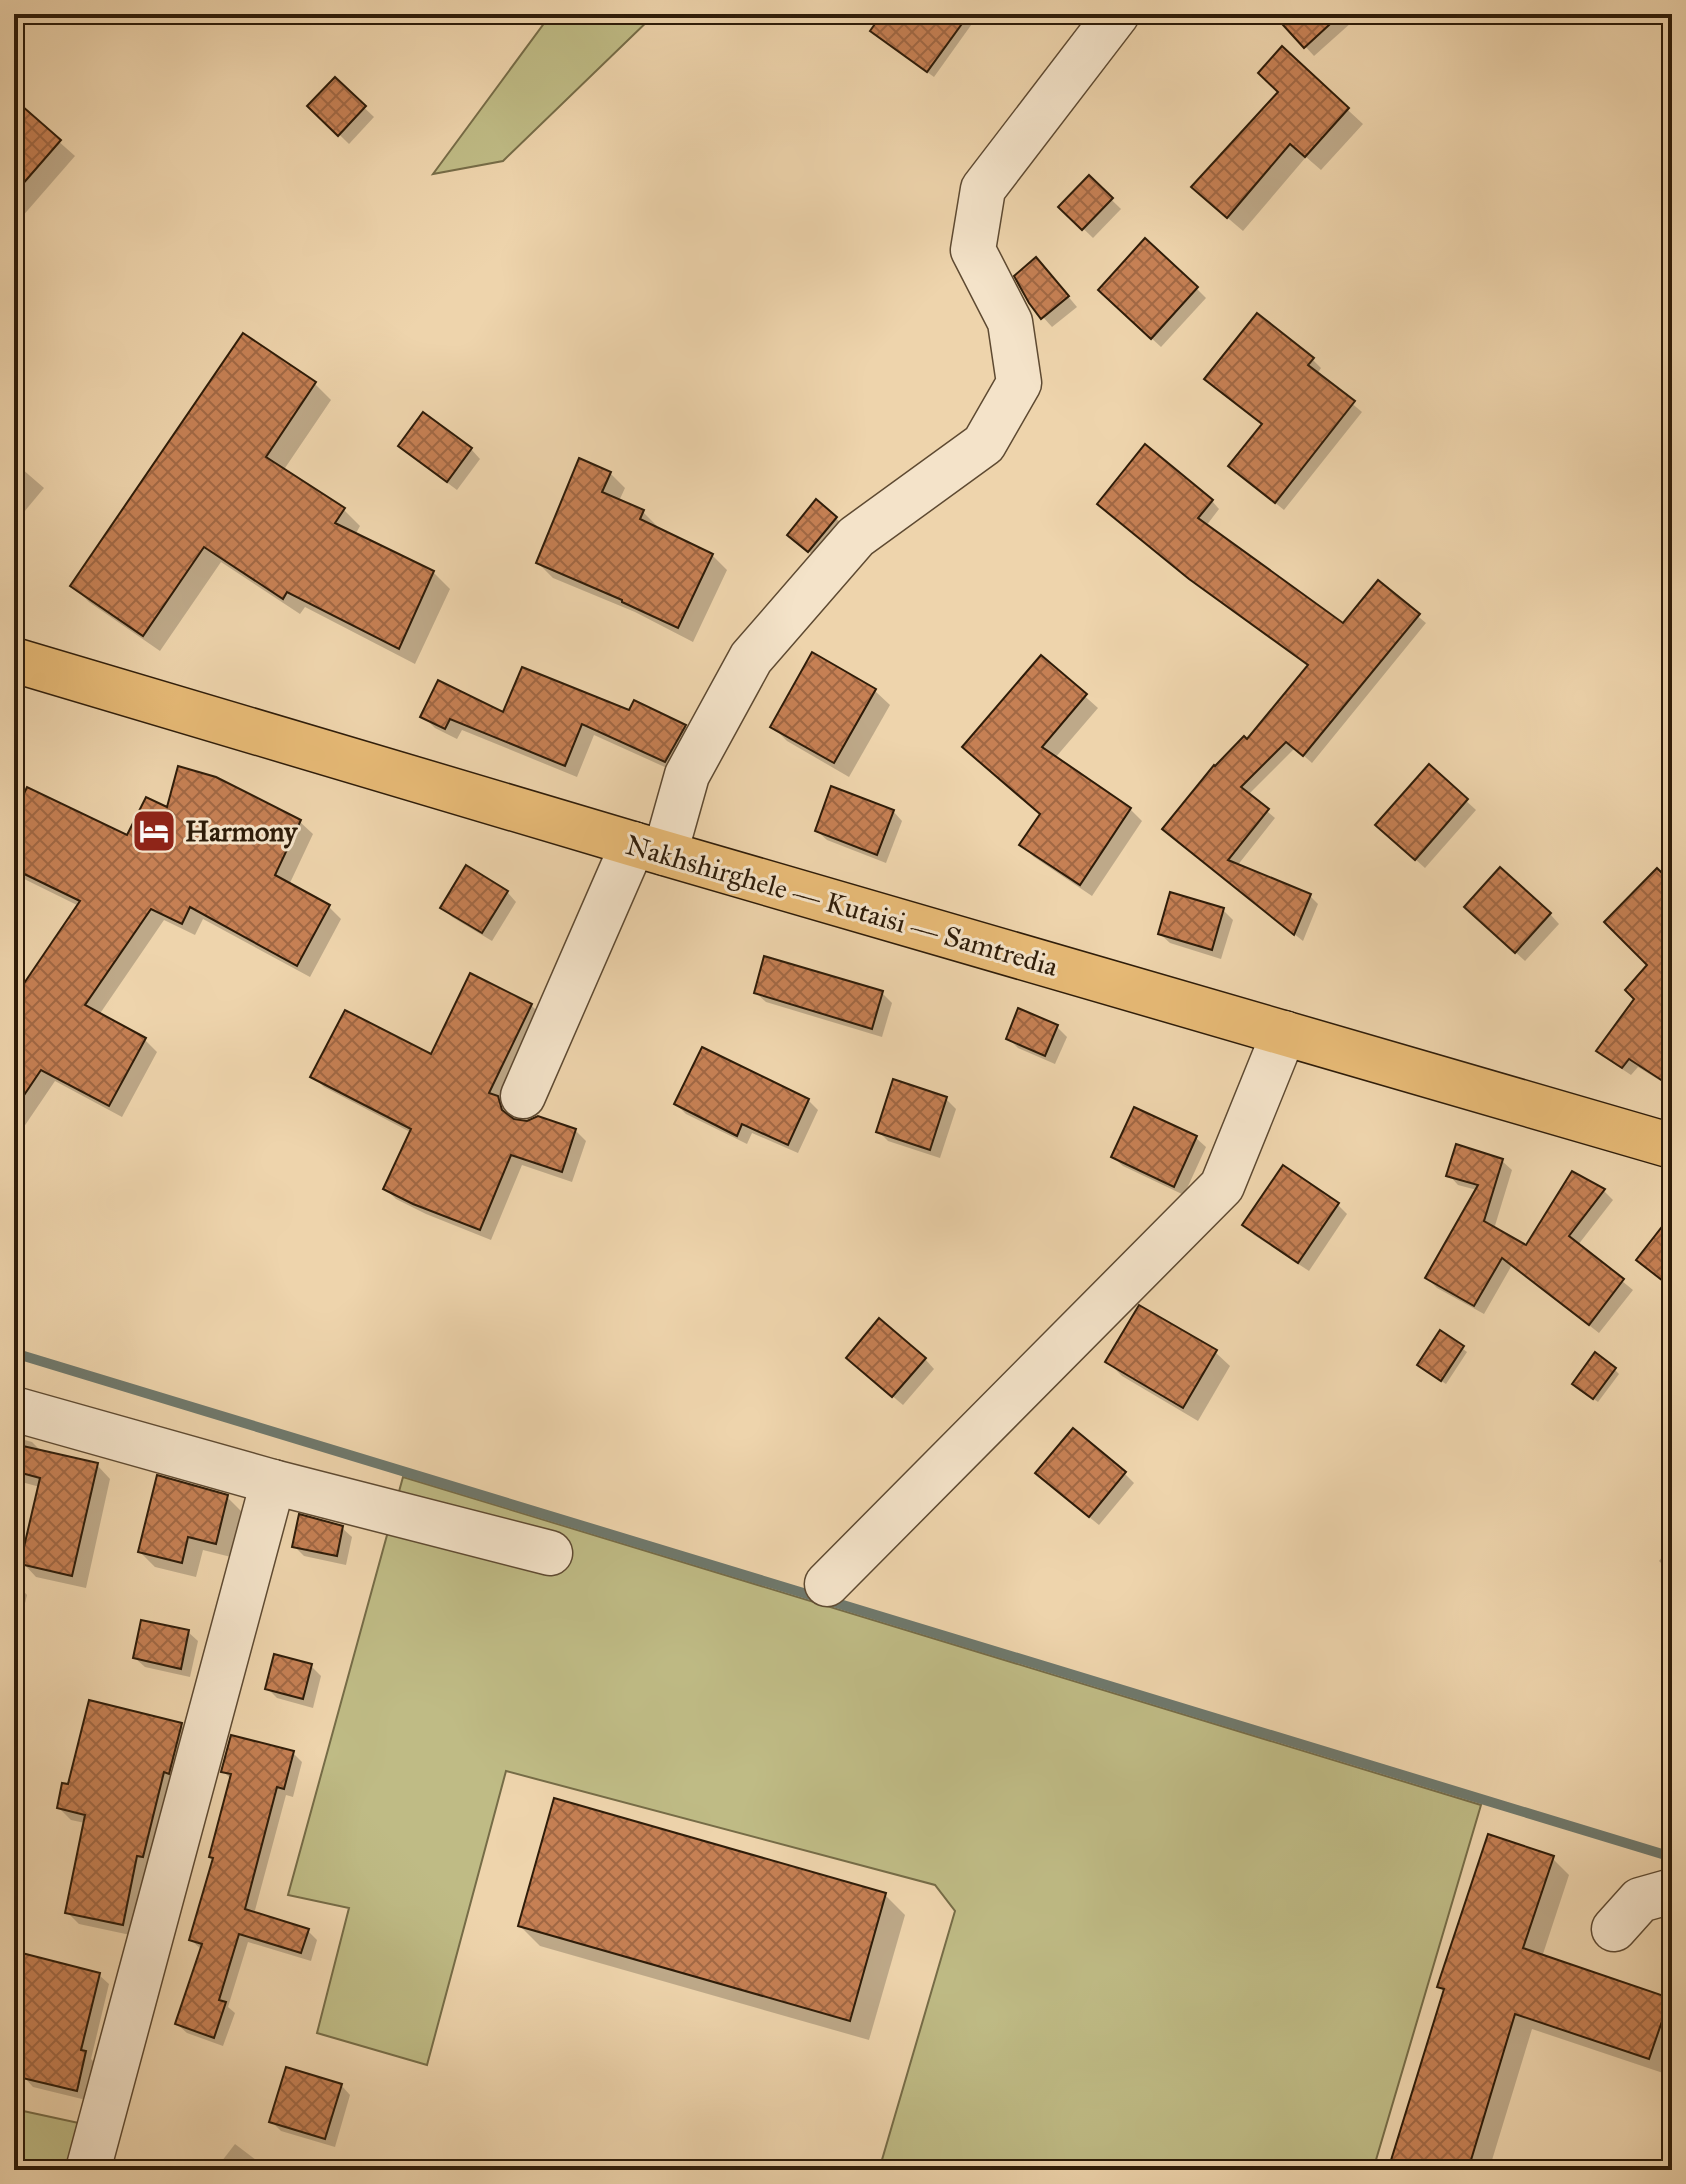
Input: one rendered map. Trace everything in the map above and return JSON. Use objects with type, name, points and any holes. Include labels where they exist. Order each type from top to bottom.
[{"type":"main road","name":"Nakhshirghele — Kutaisi — Samtredia","points":[[14,660],[1672,1146]]},
{"type":"street","points":[[523,1096],[687,775],[751,658],[856,537],[984,444],[1019,383],[1010,322],[973,250],[983,189],[1117,14]]},
{"type":"street","points":[[827,1584],[1222,1186],[1284,1033]]},
{"type":"street","points":[[14,1409],[273,1482],[550,1553]]},
{"type":"street","points":[[88,2170],[273,1482]]},
{"type":"street","points":[[1614,1929],[1640,1900],[1672,1891]]},
{"type":"shaded area","points":[[551,14],[655,14],[503,161],[433,174]]},
{"type":"shaded area","points":[[403,1477],[1481,1805],[1373,2170],[879,2170],[955,1911],[935,1885],[506,1771],[427,2065],[317,2033],[349,1908],[288,1895]]},
{"type":"shaded area","points":[[14,2109],[88,2125],[76,2170],[14,2170]]},
{"type":"building","points":[[882,14],[969,14],[927,72],[870,31]]},
{"type":"building","points":[[1273,14],[1341,14],[1304,48]]},
{"type":"building","points":[[1282,46],[1349,108],[1305,157],[1290,144],[1227,218],[1191,187],[1278,92],[1258,73]]},
{"type":"building","points":[[335,77],[366,106],[338,136],[307,106]]},
{"type":"building","points":[[14,99],[61,140],[14,194]]},
{"type":"building","points":[[1089,175],[1113,198],[1082,230],[1058,207]]},
{"type":"building","points":[[1145,238],[1198,287],[1151,339],[1098,290]]},
{"type":"building","points":[[1036,257],[1069,296],[1041,319],[1014,276]]},
{"type":"building","points":[[1257,313],[1314,358],[1308,365],[1355,401],[1275,503],[1228,466],[1262,424],[1204,379]]},
{"type":"building","points":[[243,333],[316,382],[266,457],[345,508],[335,523],[434,571],[399,649],[287,592],[283,599],[204,547],[143,636],[70,586]]},
{"type":"building","points":[[423,412],[472,448],[447,482],[398,446]]},
{"type":"building","points":[[1145,444],[1213,500],[1198,518],[1343,623],[1378,580],[1420,614],[1303,756],[1286,742],[1241,787],[1269,809],[1228,860],[1311,894],[1294,935],[1162,829],[1214,765],[1244,736],[1247,739],[1308,665],[1189,579],[1097,504]]},
{"type":"building","points":[[579,458],[611,472],[602,492],[644,510],[640,519],[713,554],[678,628],[536,563]]},
{"type":"building","points":[[816,499],[837,517],[808,552],[787,535]]},
{"type":"building","points":[[812,652],[876,689],[834,763],[770,727]]},
{"type":"building","points":[[1041,655],[1087,694],[1042,747],[1131,808],[1080,885],[1019,845],[1040,814],[962,747]]},
{"type":"building","points":[[522,667],[629,710],[634,700],[686,725],[665,762],[582,724],[565,766],[450,719],[445,729],[420,717],[438,680],[503,712]]},
{"type":"building","points":[[1429,764],[1468,799],[1415,860],[1375,825]]},
{"type":"building","points":[[178,766],[216,777],[301,820],[275,875],[330,905],[297,966],[190,907],[182,924],[151,909],[85,1005],[146,1038],[109,1106],[41,1070],[14,1110],[14,998],[80,901],[14,869],[14,815],[27,787],[127,835],[146,797],[167,807]]},
{"type":"building","points":[[831,786],[894,810],[877,855],[815,831]]},
{"type":"building","points":[[466,865],[508,891],[482,933],[440,908]]},
{"type":"building","points":[[1500,867],[1551,913],[1515,953],[1464,907]]},
{"type":"building","points":[[1657,868],[1672,883],[1672,1087],[1629,1059],[1622,1068],[1596,1051],[1634,999],[1625,990],[1647,965],[1604,922]]},
{"type":"building","points":[[1170,892],[1224,908],[1212,950],[1158,934]]},
{"type":"building","points":[[764,956],[883,991],[872,1029],[754,993]]},
{"type":"building","points":[[470,973],[532,1004],[489,1093],[498,1096],[502,1110],[514,1119],[527,1121],[538,1116],[576,1129],[562,1172],[511,1155],[480,1230],[383,1189],[411,1129],[310,1077],[345,1010],[431,1054]]},
{"type":"building","points":[[1018,1008],[1058,1025],[1045,1056],[1006,1039]]},
{"type":"building","points":[[702,1047],[809,1099],[788,1145],[742,1124],[737,1136],[674,1104]]},
{"type":"building","points":[[893,1079],[947,1097],[930,1150],[876,1132]]},
{"type":"building","points":[[1134,1107],[1197,1136],[1174,1187],[1111,1157]]},
{"type":"building","points":[[1456,1144],[1503,1159],[1484,1221],[1526,1245],[1572,1171],[1605,1189],[1569,1236],[1624,1279],[1589,1325],[1502,1258],[1474,1306],[1425,1278],[1478,1185],[1446,1176]]},
{"type":"building","points":[[1283,1165],[1339,1203],[1298,1263],[1242,1225]]},
{"type":"building","points":[[1672,1214],[1672,1288],[1636,1260]]},
{"type":"building","points":[[1139,1305],[1217,1350],[1183,1408],[1105,1362]]},
{"type":"building","points":[[879,1318],[926,1358],[892,1397],[846,1358]]},
{"type":"building","points":[[1440,1330],[1464,1346],[1441,1381],[1417,1365]]},
{"type":"building","points":[[1595,1352],[1616,1368],[1593,1399],[1572,1384]]},
{"type":"building","points":[[1073,1428],[1126,1472],[1089,1517],[1035,1473]]},
{"type":"building","points":[[14,1444],[98,1463],[72,1576],[20,1564],[40,1478],[14,1471]]},
{"type":"building","points":[[157,1475],[228,1495],[216,1544],[188,1537],[182,1563],[138,1552]]},
{"type":"building","points":[[299,1514],[343,1526],[337,1556],[292,1547]]},
{"type":"building","points":[[141,1620],[189,1630],[181,1669],[133,1658]]},
{"type":"building","points":[[274,1654],[312,1664],[303,1699],[265,1689]]},
{"type":"building","points":[[89,1700],[182,1723],[169,1774],[164,1772],[143,1857],[137,1856],[123,1925],[65,1913],[85,1815],[57,1808],[62,1783],[68,1784]]},
{"type":"building","points":[[231,1735],[294,1751],[284,1789],[277,1787],[245,1909],[309,1929],[301,1953],[239,1934],[219,2000],[226,2002],[214,2038],[175,2024],[202,1944],[189,1940],[213,1858],[209,1857],[231,1774],[221,1772]]},
{"type":"building","points":[[554,1798],[886,1893],[850,2021],[518,1926]]},
{"type":"building","points":[[1488,1834],[1554,1856],[1523,1948],[1670,1998],[1649,2059],[1515,2014],[1468,2170],[1388,2170],[1444,1989],[1437,1987]]},
{"type":"building","points":[[14,1951],[100,1973],[81,2050],[86,2051],[77,2091],[14,2076]]},
{"type":"building","points":[[286,2067],[342,2084],[325,2139],[269,2122]]},
{"type":"waterway","points":[[14,1353],[1672,1857]]},
{"type":"place","name":"Harmony","points":[[154,831]]}]
